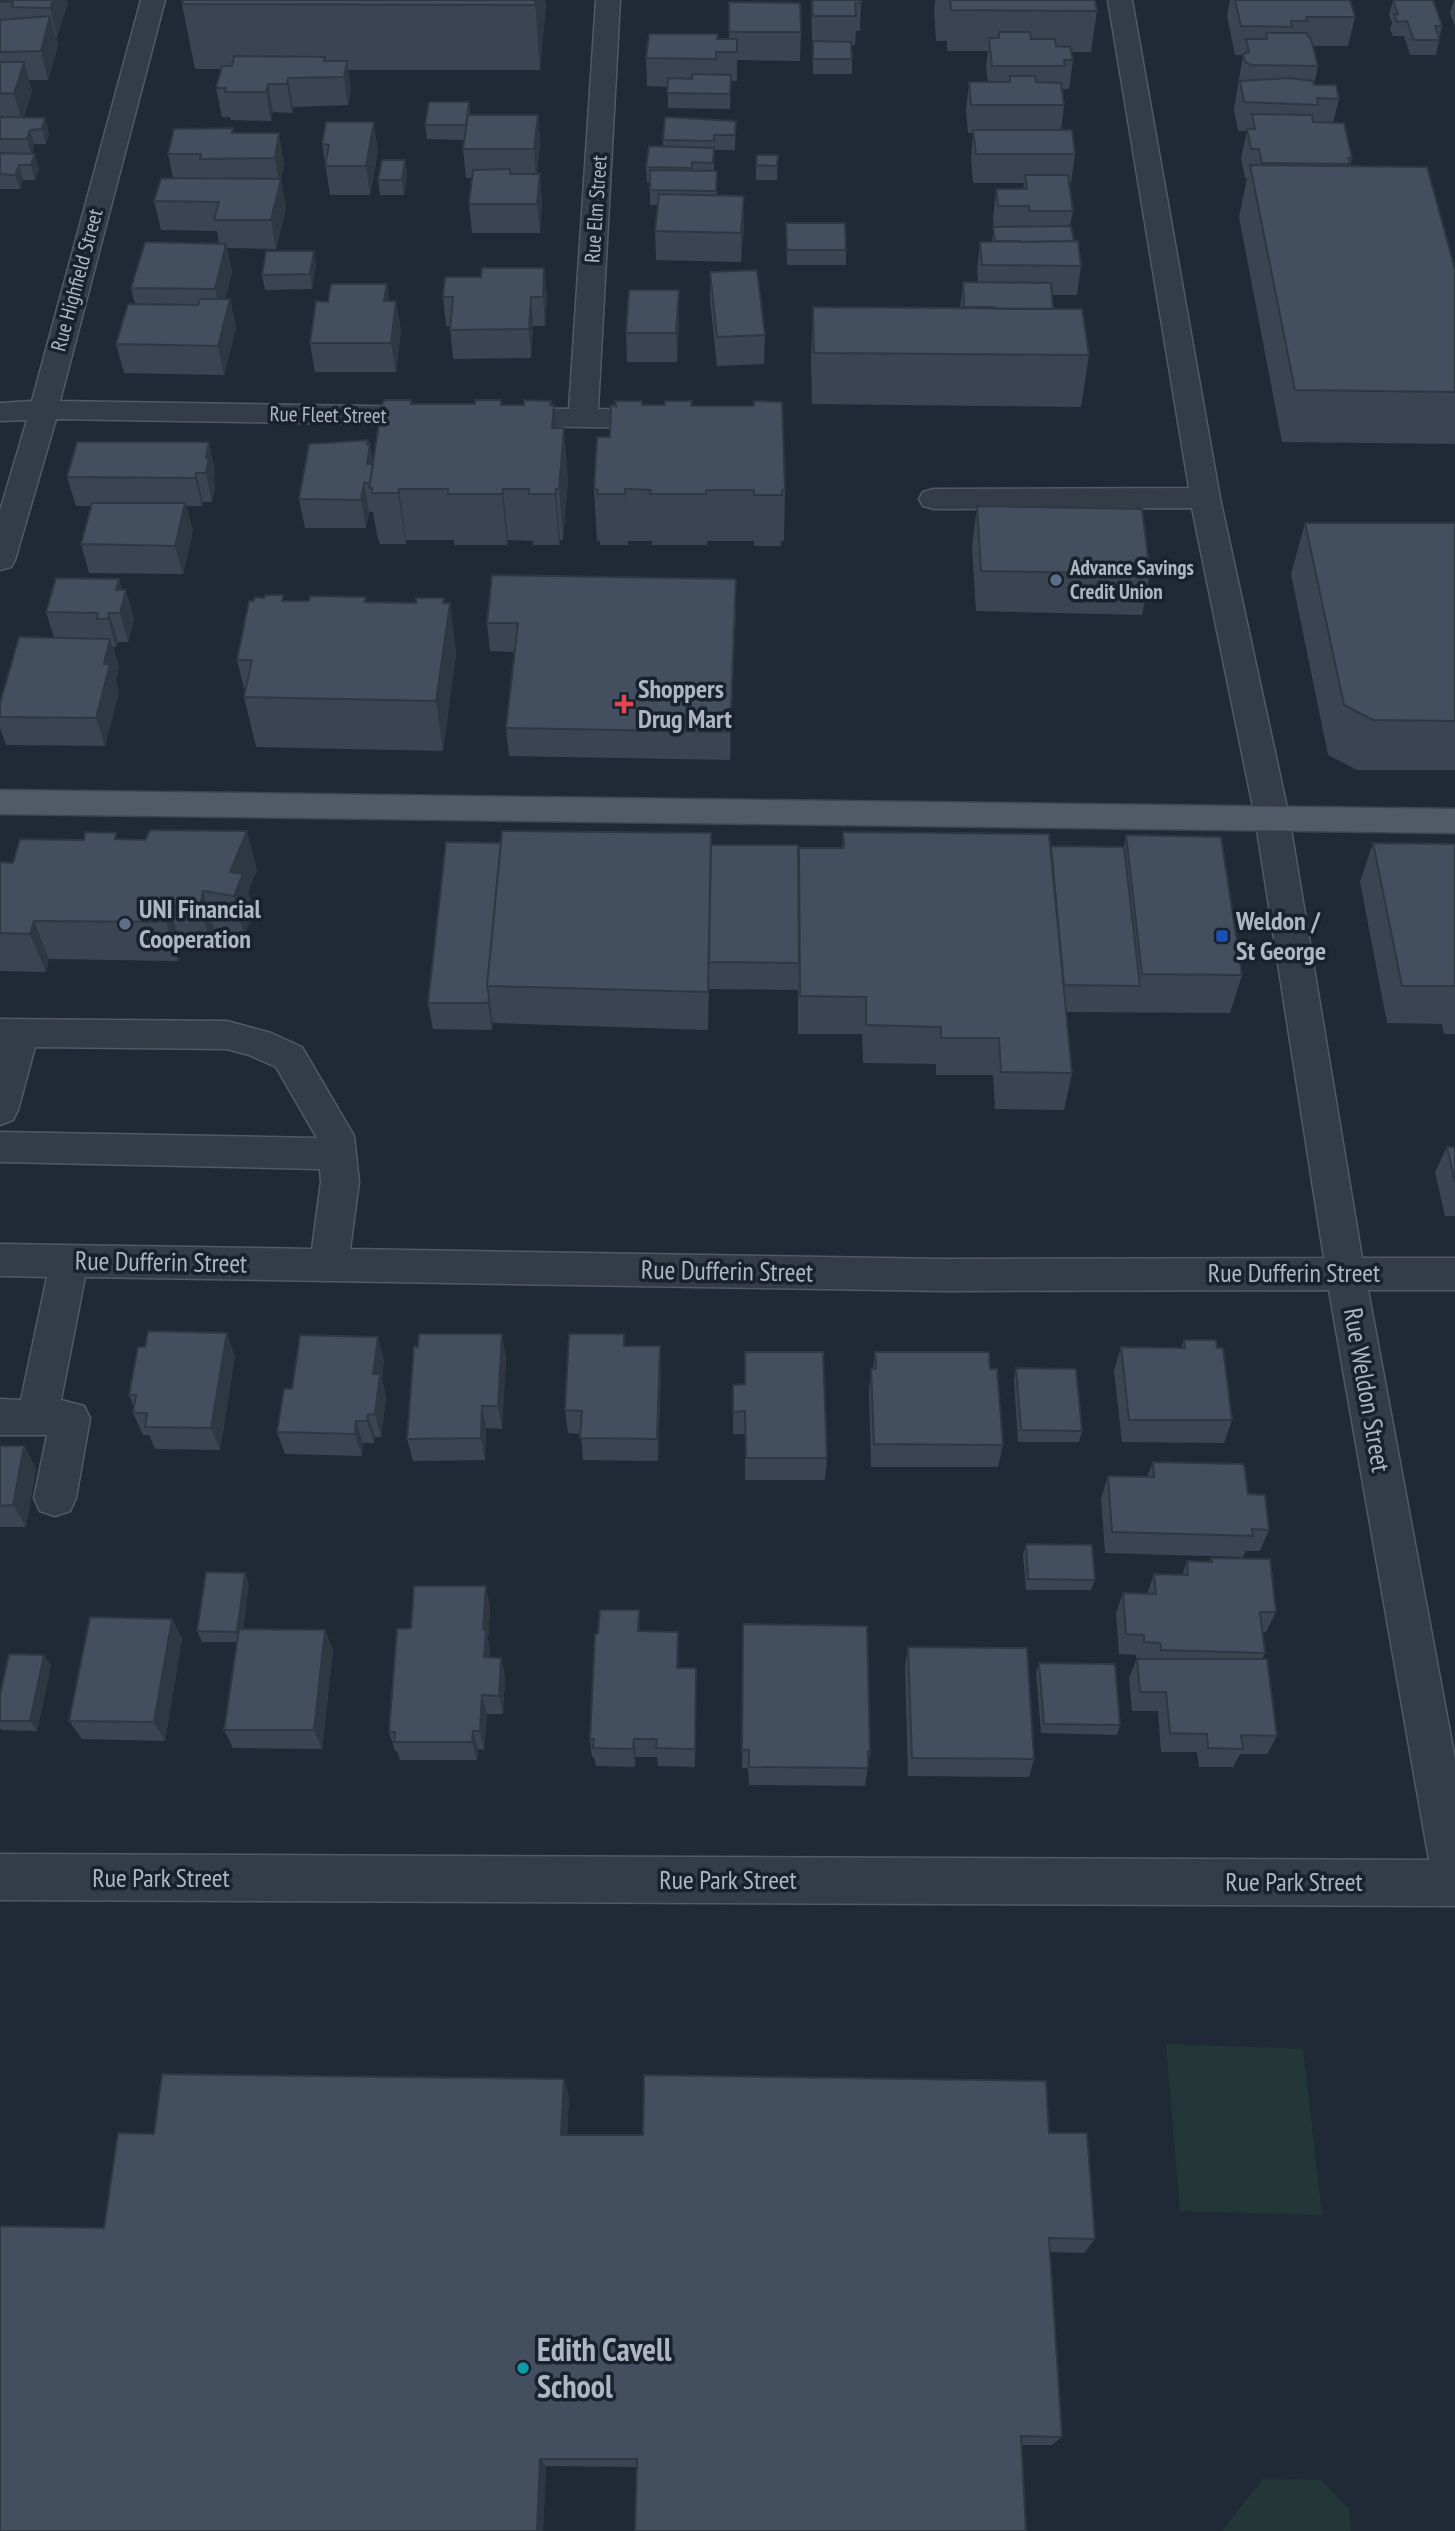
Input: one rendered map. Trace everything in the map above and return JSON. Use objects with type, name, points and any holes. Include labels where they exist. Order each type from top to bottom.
[{"type":"main road","points":[[0,802],[1455,821]]},
{"type":"street","name":"Rue Highfield Street","points":[[0,560],[29,466],[153,0]]},
{"type":"street","name":"Rue Elm Street","points":[[583,418],[608,0]]},
{"type":"street","name":"Rue Weldon Street","points":[[1120,0],[1205,499],[1272,817],[1348,1272],[1359,1356],[1455,1881]]},
{"type":"street","name":"Rue Fleet Street","points":[[0,412],[42,410],[688,420]]},
{"type":"street","points":[[934,499],[1205,499]]},
{"type":"street","points":[[0,1111],[10,1033],[227,1035],[258,1043],[289,1057],[335,1136],[340,1182],[329,1265]]},
{"type":"street","points":[[0,1147],[337,1154]]},
{"type":"street","name":"Rue Dufferin Street","points":[[0,1260],[943,1275],[1348,1272],[1455,1274]]},
{"type":"street","points":[[55,1498],[70,1418],[19,1417],[69,1261]]},
{"type":"street","name":"Rue Park Street","points":[[0,1877],[1455,1881]]},
{"type":"green space","points":[[1166,2044],[1303,2049],[1322,2215],[1180,2211]]},
{"type":"green space","points":[[1263,2479],[1321,2480],[1349,2509],[1351,2531],[1222,2531]]},
{"type":"building","points":[[0,0],[53,0],[50,8],[12,7],[13,2]]},
{"type":"building","points":[[183,0],[535,0],[535,5],[182,4]]},
{"type":"building","points":[[812,0],[861,0],[861,3],[855,3],[856,16],[813,16]]},
{"type":"building","points":[[950,0],[1095,0],[1097,11],[951,10]]},
{"type":"building","points":[[1235,0],[1350,0],[1355,17],[1306,17],[1307,21],[1291,21],[1292,27],[1241,26]]},
{"type":"building","points":[[1393,0],[1433,0],[1442,26],[1435,26],[1440,40],[1414,40],[1407,21],[1397,22],[1394,15],[1398,14]]},
{"type":"building","points":[[729,2],[800,3],[801,32],[729,32]]},
{"type":"building","points":[[50,16],[41,51],[0,52],[0,20]]},
{"type":"building","points":[[999,32],[1030,32],[1031,39],[1055,39],[1056,46],[1070,47],[1073,60],[1064,60],[1065,66],[992,66],[989,38],[999,38]]},
{"type":"building","points":[[1266,33],[1306,33],[1311,39],[1318,66],[1252,65],[1245,62],[1243,54],[1249,52],[1246,39],[1267,39]]},
{"type":"building","points":[[649,34],[718,34],[717,39],[737,39],[737,52],[716,52],[716,59],[646,58]]},
{"type":"building","points":[[813,41],[851,42],[852,59],[813,59]]},
{"type":"building","points":[[234,56],[325,57],[324,61],[347,61],[344,77],[288,78],[287,84],[268,84],[266,92],[225,92],[226,88],[216,88],[222,66],[232,66]]},
{"type":"building","points":[[0,62],[24,62],[14,94],[0,93]]},
{"type":"building","points":[[692,74],[731,75],[730,94],[667,93],[668,78],[692,79]]},
{"type":"building","points":[[1010,76],[1035,76],[1036,82],[1061,83],[1064,105],[971,105],[969,82],[1010,82]]},
{"type":"building","points":[[1289,78],[1313,81],[1314,85],[1336,85],[1339,99],[1317,98],[1318,105],[1244,102],[1240,81]]},
{"type":"building","points":[[429,102],[469,102],[466,125],[425,125]]},
{"type":"building","points":[[1252,114],[1312,115],[1313,122],[1344,123],[1352,158],[1348,158],[1350,164],[1262,163],[1259,149],[1251,149],[1247,129],[1255,129]]},
{"type":"building","points":[[468,115],[538,115],[534,149],[463,149]]},
{"type":"building","points":[[0,117],[45,118],[42,129],[30,130],[27,139],[0,139]]},
{"type":"building","points":[[665,117],[736,121],[735,135],[714,135],[714,141],[663,140]]},
{"type":"building","points":[[326,122],[374,122],[366,166],[325,166],[329,145],[322,144]]},
{"type":"building","points":[[233,128],[232,133],[279,133],[275,158],[200,159],[201,154],[168,154],[174,129]]},
{"type":"building","points":[[973,130],[1072,130],[1075,154],[976,154]]},
{"type":"building","points":[[649,146],[714,148],[713,163],[692,162],[692,168],[646,167]]},
{"type":"building","points":[[0,153],[35,154],[31,165],[19,165],[15,175],[0,174]]},
{"type":"building","points":[[757,155],[778,155],[777,166],[756,165]]},
{"type":"building","points":[[382,160],[405,160],[402,180],[378,180]]},
{"type":"building","points":[[1250,165],[1427,167],[1455,269],[1455,392],[1295,390]]},
{"type":"building","points":[[510,169],[510,174],[540,174],[537,204],[469,204],[473,170]]},
{"type":"building","points":[[650,170],[717,171],[716,191],[650,190]]},
{"type":"building","points":[[1025,175],[1068,175],[1073,211],[1029,211],[1029,206],[998,206],[996,189],[1027,189]]},
{"type":"building","points":[[161,178],[281,179],[271,220],[214,220],[219,202],[154,201]]},
{"type":"building","points":[[659,194],[744,196],[741,233],[655,231]]},
{"type":"building","points":[[786,223],[845,223],[846,250],[787,250]]},
{"type":"building","points":[[1071,226],[1074,241],[1020,242],[995,241],[993,227]]},
{"type":"building","points":[[1078,241],[1081,266],[982,265],[980,242]]},
{"type":"building","points":[[145,242],[226,244],[215,289],[131,288]]},
{"type":"building","points":[[266,251],[314,251],[310,274],[262,275]]},
{"type":"building","points":[[482,268],[544,268],[543,297],[531,297],[529,329],[450,330],[453,297],[443,297],[445,277],[481,277]]},
{"type":"building","points":[[757,270],[765,335],[717,337],[710,272]]},
{"type":"building","points":[[963,282],[1051,283],[1053,309],[964,307]]},
{"type":"building","points":[[331,284],[387,284],[384,301],[396,301],[391,343],[310,343],[316,301],[328,302]]},
{"type":"building","points":[[629,290],[679,290],[676,333],[626,333]]},
{"type":"building","points":[[200,299],[230,299],[218,346],[116,344],[128,304],[198,305]]},
{"type":"building","points":[[813,307],[1082,309],[1089,355],[814,353]]},
{"type":"building","points":[[385,400],[411,400],[411,404],[475,404],[475,400],[501,400],[501,405],[524,405],[524,400],[551,401],[550,405],[554,405],[552,428],[564,428],[559,489],[556,489],[555,494],[529,494],[529,489],[503,489],[502,494],[448,494],[448,489],[399,489],[398,493],[372,493],[372,488],[369,488],[382,404]]},
{"type":"building","points":[[615,401],[642,401],[642,405],[665,405],[665,401],[692,401],[691,406],[754,406],[754,401],[782,402],[785,490],[782,490],[782,495],[754,495],[754,490],[706,490],[706,494],[650,494],[651,490],[625,489],[625,494],[597,494],[598,490],[594,489],[597,437],[610,437],[611,405],[616,406]]},
{"type":"building","points":[[368,440],[367,444],[370,444],[367,464],[373,464],[370,483],[364,483],[361,500],[299,499],[309,444]]},
{"type":"building","points":[[77,442],[209,442],[206,458],[209,458],[206,473],[196,473],[195,478],[67,477]]},
{"type":"building","points":[[92,503],[185,503],[175,546],[81,544]]},
{"type":"building","points":[[977,506],[1142,509],[1150,574],[981,571]]},
{"type":"building","points":[[1305,523],[1455,523],[1455,721],[1373,720],[1344,705]]},
{"type":"building","name":"Shoppers Drug Mart","points":[[492,575],[736,579],[730,732],[506,728],[518,623],[487,623]]},
{"type":"building","points":[[56,578],[119,579],[116,590],[126,590],[120,613],[109,613],[108,619],[97,619],[98,613],[46,612]]},
{"type":"building","points":[[265,595],[283,595],[282,601],[309,601],[310,596],[366,597],[365,602],[416,603],[416,598],[444,598],[443,603],[450,603],[436,701],[244,697],[252,660],[237,660],[249,601],[254,601],[255,597],[264,598]]},
{"type":"building","points":[[19,637],[110,639],[104,664],[110,664],[96,718],[0,717],[0,703]]},
{"type":"building","points":[[150,830],[247,831],[230,872],[243,874],[234,896],[203,891],[200,907],[169,906],[166,922],[34,921],[30,934],[0,933],[0,862],[13,863],[20,839],[84,840],[85,832],[116,833],[115,839],[145,840]]},
{"type":"building","points":[[502,831],[711,833],[708,992],[487,986]]},
{"type":"building","points":[[843,832],[1049,834],[1072,1073],[1001,1072],[999,1038],[941,1038],[941,1027],[866,1025],[866,997],[800,996],[799,848],[844,848]]},
{"type":"building","points":[[1126,835],[1221,837],[1242,975],[1142,974]]},
{"type":"building","points":[[446,842],[501,843],[487,986],[488,1003],[428,1003]]},
{"type":"building","points":[[1373,843],[1455,844],[1455,986],[1402,986]]},
{"type":"building","points":[[711,845],[798,845],[799,963],[709,962]]},
{"type":"building","points":[[1051,846],[1124,847],[1140,986],[1064,985]]},
{"type":"building","points":[[1447,1147],[1455,1147],[1455,1182]]},
{"type":"building","points":[[148,1331],[227,1333],[211,1428],[145,1427],[147,1413],[133,1413],[136,1395],[129,1395],[138,1347],[145,1347]]},
{"type":"building","points":[[419,1334],[502,1334],[498,1406],[482,1406],[481,1438],[407,1439],[414,1346],[418,1347]]},
{"type":"building","points":[[569,1334],[624,1334],[624,1346],[660,1346],[657,1439],[580,1438],[582,1411],[565,1410]]},
{"type":"building","points":[[300,1335],[378,1337],[373,1374],[380,1374],[375,1414],[368,1415],[367,1421],[356,1421],[355,1434],[277,1432],[284,1389],[292,1389]]},
{"type":"building","points":[[1184,1340],[1216,1340],[1217,1348],[1223,1348],[1232,1420],[1129,1420],[1121,1347],[1185,1348]]},
{"type":"building","points":[[745,1352],[823,1352],[827,1458],[746,1458],[745,1411],[733,1412],[733,1385],[745,1384]]},
{"type":"building","points":[[875,1352],[989,1352],[990,1369],[997,1369],[1003,1445],[874,1444],[871,1369],[876,1368]]},
{"type":"building","points":[[1016,1368],[1076,1369],[1082,1431],[1021,1430]]},
{"type":"building","points":[[0,1446],[24,1446],[13,1505],[0,1506]]},
{"type":"building","points":[[1153,1462],[1244,1464],[1248,1494],[1265,1495],[1269,1530],[1252,1529],[1253,1536],[1112,1532],[1108,1476],[1154,1477]]},
{"type":"building","points":[[1026,1544],[1092,1545],[1095,1580],[1028,1579]]},
{"type":"building","points":[[1211,1558],[1270,1559],[1276,1612],[1260,1612],[1265,1653],[1161,1650],[1160,1643],[1144,1642],[1144,1635],[1126,1634],[1123,1593],[1156,1594],[1154,1574],[1188,1575],[1187,1561],[1212,1562]]},
{"type":"building","points":[[206,1572],[245,1573],[237,1632],[197,1631]]},
{"type":"building","points":[[414,1586],[486,1586],[484,1657],[501,1658],[499,1696],[482,1695],[480,1731],[473,1731],[472,1742],[394,1742],[395,1732],[389,1732],[397,1629],[411,1628]]},
{"type":"building","points":[[600,1610],[639,1610],[638,1631],[678,1632],[677,1668],[696,1668],[695,1749],[656,1748],[657,1739],[634,1739],[633,1749],[593,1748],[594,1739],[590,1739],[595,1634],[598,1633]]},
{"type":"building","points":[[90,1617],[172,1619],[154,1722],[69,1721]]},
{"type":"building","points":[[743,1624],[867,1626],[870,1752],[868,1751],[868,1768],[749,1767],[749,1750],[742,1750]]},
{"type":"building","points":[[239,1629],[325,1630],[314,1730],[224,1730]]},
{"type":"building","points":[[908,1647],[1027,1648],[1034,1759],[912,1758]]},
{"type":"building","points":[[9,1654],[44,1655],[30,1721],[0,1721],[0,1695]]},
{"type":"building","points":[[1137,1659],[1267,1659],[1277,1736],[1241,1735],[1243,1749],[1208,1748],[1207,1734],[1170,1733],[1166,1692],[1140,1692]]},
{"type":"building","points":[[1039,1663],[1115,1664],[1120,1725],[1044,1724]]},
{"type":"building","name":"Edith Cavell School","points":[[162,2074],[564,2079],[561,2135],[643,2135],[644,2075],[1046,2081],[1049,2133],[1087,2133],[1095,2239],[1049,2238],[1062,2437],[1021,2436],[1026,2531],[635,2531],[637,2459],[540,2459],[537,2531],[0,2531],[0,2226],[104,2228],[118,2133],[154,2134]]},
{"type":"place","name":"Advance Savings Credit Union","points":[[1056,580]]},
{"type":"place","name":"Shoppers Drug Mart","points":[[624,704]]},
{"type":"place","name":"UNI Financial Cooperation","points":[[125,924]]},
{"type":"place","name":"Weldon / St George","points":[[1222,936]]},
{"type":"place","name":"Edith Cavell School","points":[[523,2368]]}]
